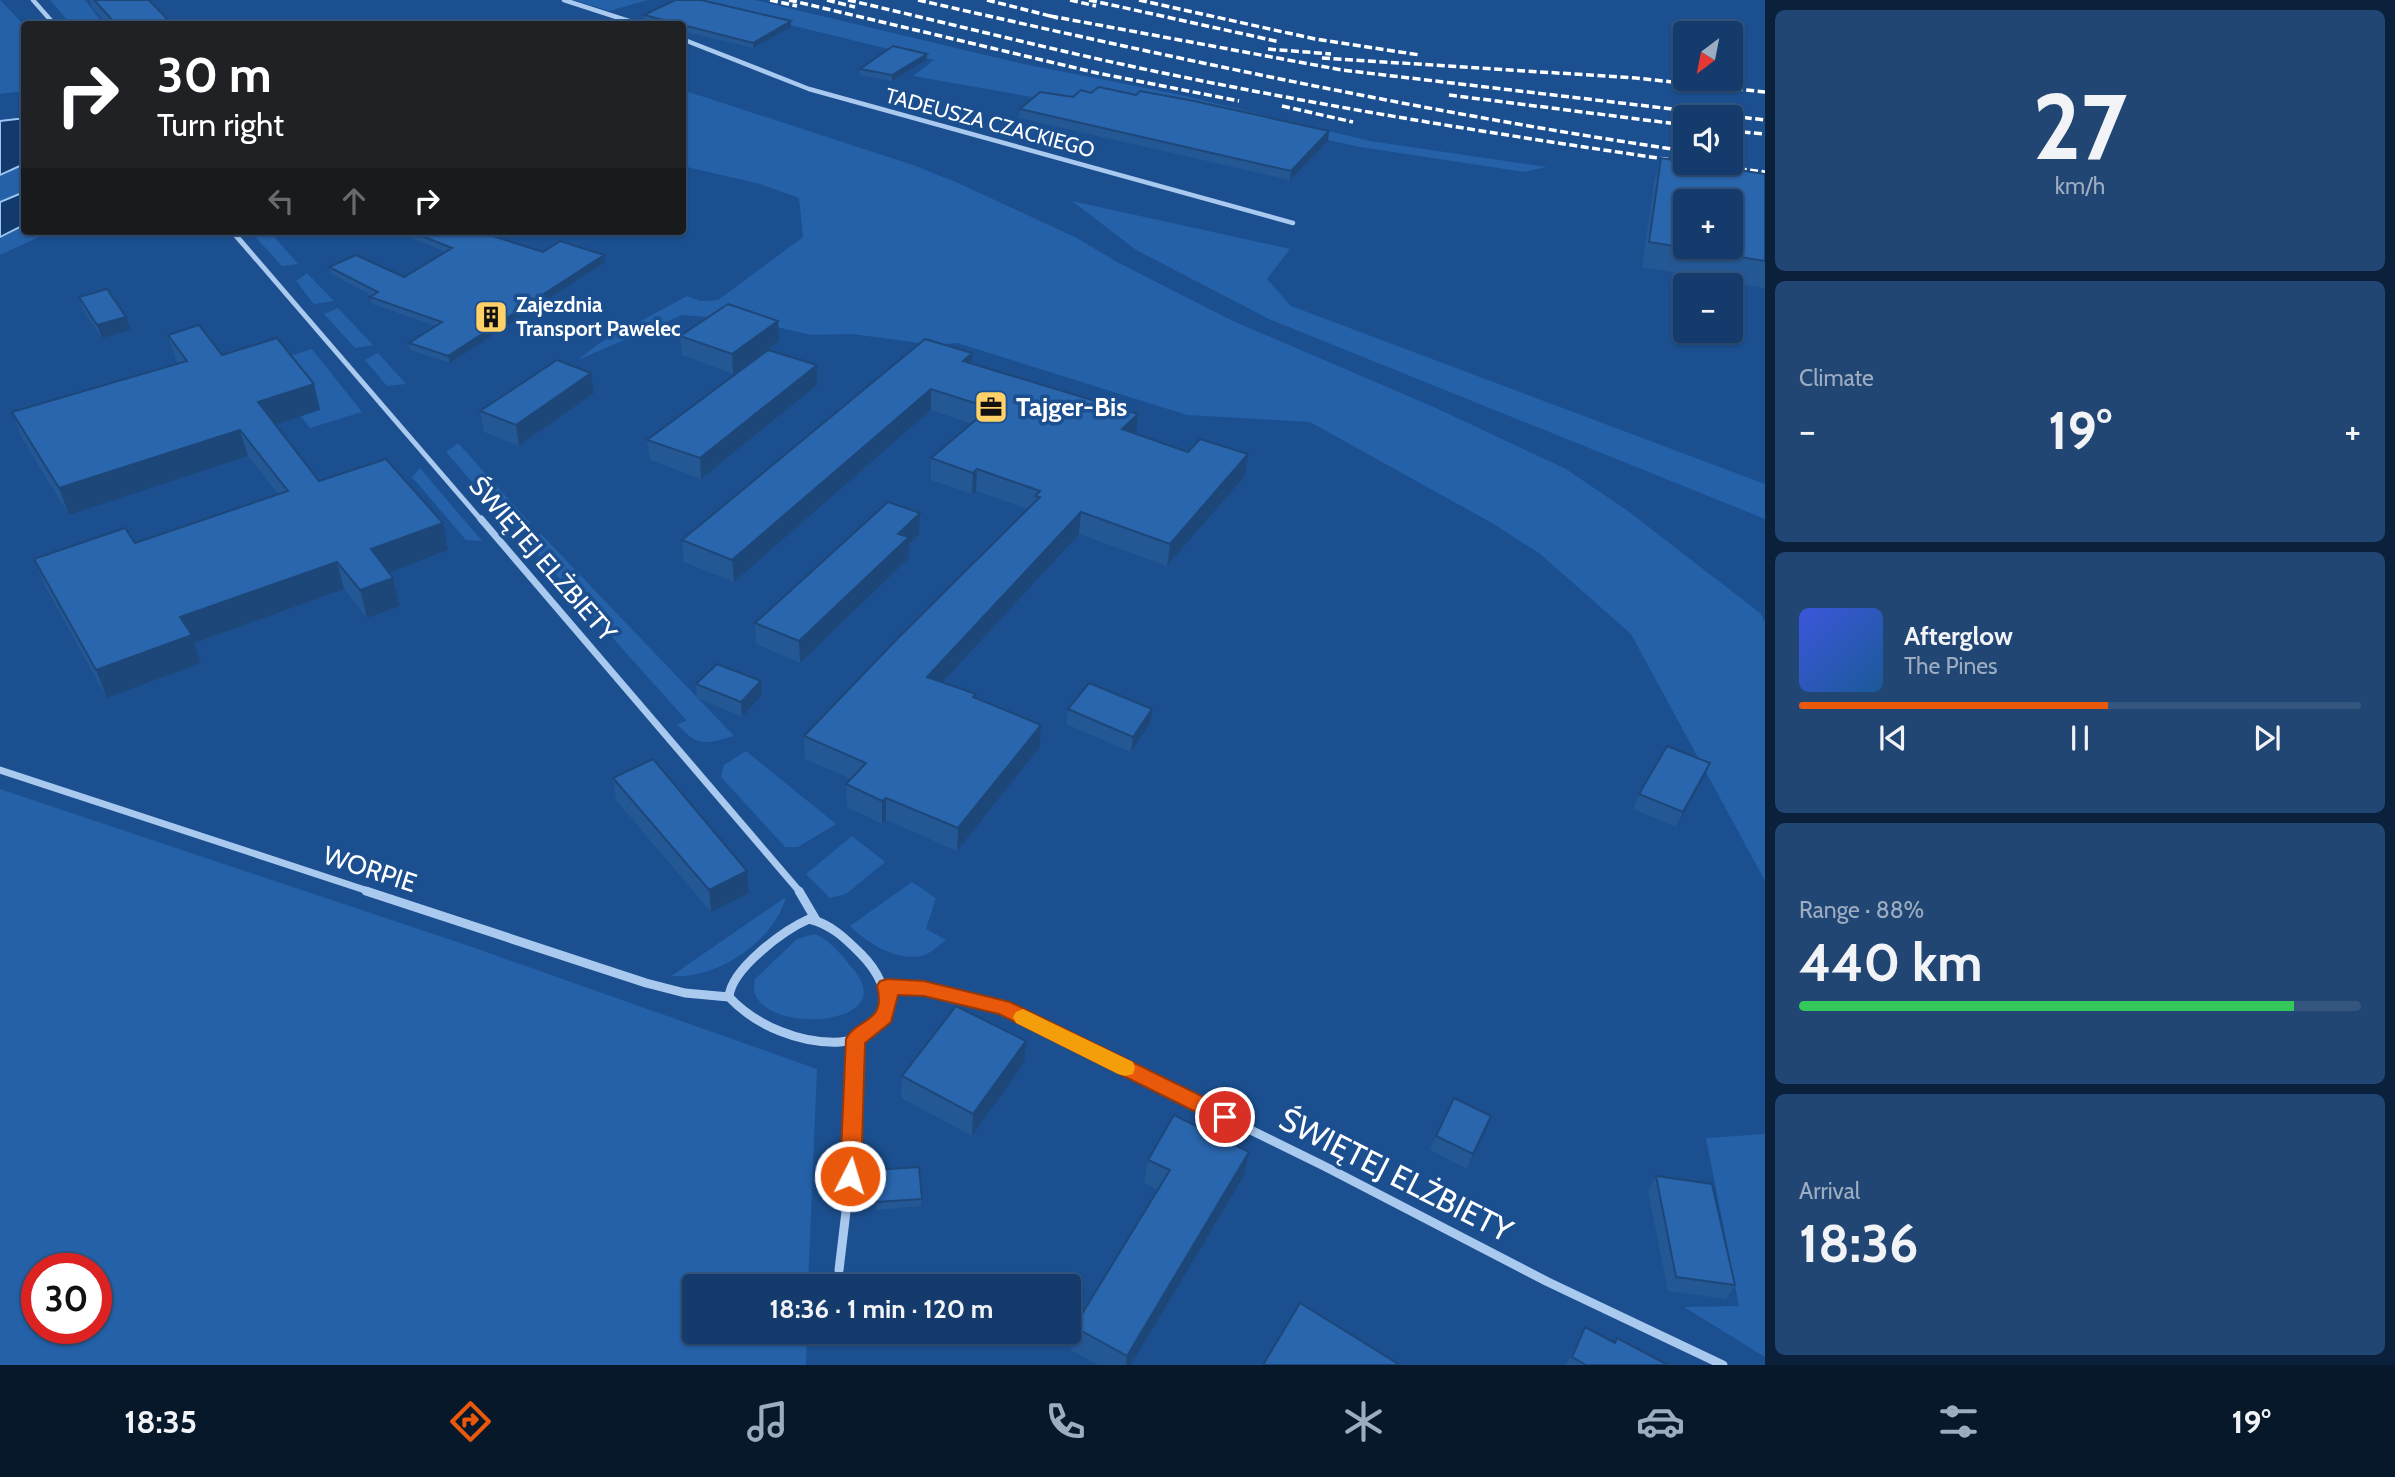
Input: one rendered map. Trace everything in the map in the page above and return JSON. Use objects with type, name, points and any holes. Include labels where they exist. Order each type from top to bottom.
[{"type":"street","points":[[33,0],[51,21]]},
{"type":"street","points":[[564,0],[629,21]]},
{"type":"street","name":"TADEUSZA CZACKIEGO","points":[[686,41],[809,89],[1293,223]]},
{"type":"street","name":"ŚWIĘTEJ ELŻBIETY","points":[[235,235],[765,848],[798,888],[816,920]]},
{"type":"street","name":"WORPIE","points":[[0,770],[646,983],[685,993],[729,997]]},
{"type":"street","points":[[816,920],[835,930],[869,962],[887,986],[890,998],[884,1016],[867,1033],[856,1039],[821,1040],[780,1031],[747,1016],[729,997],[735,977],[752,960],[800,922],[816,920]]},
{"type":"street","name":"ŚWIĘTEJ ELŻBIETY","points":[[887,986],[924,988],[1003,1008],[1324,1166],[1548,1282],[1723,1365]]},
{"type":"street","points":[[839,1270],[853,1153],[856,1039]]},
{"type":"shaded area","points":[[0,0],[21,22],[21,91],[0,94]]},
{"type":"shaded area","points":[[50,0],[85,0],[101,21],[68,21]]},
{"type":"shaded area","points":[[574,0],[648,0],[609,11]]},
{"type":"shaded area","points":[[687,0],[755,0],[1019,63],[1181,95],[1370,141],[1547,167],[1524,172],[1360,147],[1133,98],[1087,92],[1060,102],[913,76],[934,60]]},
{"type":"shaded area","points":[[686,91],[913,165],[958,183],[1077,238],[1117,262],[1233,321],[1436,408],[1566,469],[1628,511],[1760,613],[1765,622],[1765,881],[1631,634],[1539,553],[1492,523],[1310,422],[1187,415],[957,343],[935,345],[852,334],[811,335],[745,320],[682,315],[578,360],[598,344],[687,296],[701,301],[718,300],[803,237],[799,198],[760,184],[686,167]]},
{"type":"shaded area","points":[[21,119],[21,165],[0,175],[0,121]]},
{"type":"shaded area","points":[[21,165],[21,193],[0,202],[0,175]]},
{"type":"shaded area","points":[[21,193],[21,226],[0,237],[0,202]]},
{"type":"shaded area","points":[[1072,201],[1290,249],[1267,279],[1291,306],[1765,484],[1765,519],[1269,319],[1136,250]]},
{"type":"shaded area","points":[[21,226],[21,235],[43,235],[0,255],[0,237]]},
{"type":"shaded area","points":[[254,235],[273,235],[298,264],[282,266]]},
{"type":"shaded area","points":[[307,273],[334,301],[314,304],[296,281]]},
{"type":"shaded area","points":[[338,308],[373,345],[355,348],[324,314]]},
{"type":"shaded area","points":[[312,349],[362,412],[310,428],[301,416],[321,409],[285,363],[262,365]]},
{"type":"shaded area","points":[[378,353],[406,384],[387,386],[365,360]]},
{"type":"shaded area","points":[[458,443],[531,524],[510,526],[446,452]]},
{"type":"shaded area","points":[[420,468],[482,541],[466,540],[412,477]]},
{"type":"shaded area","points":[[541,534],[734,736],[702,742],[691,737],[677,724],[687,721],[527,542]]},
{"type":"shaded area","points":[[746,751],[836,824],[798,847],[785,847],[721,777],[724,765]]},
{"type":"shaded area","points":[[0,789],[475,948],[817,1069],[808,1274],[682,1274],[682,1344],[807,1344],[806,1365],[0,1365]]},
{"type":"shaded area","points":[[852,836],[885,862],[846,894],[830,898],[806,874]]},
{"type":"shaded area","points":[[912,882],[936,898],[926,929],[946,940],[931,951],[912,957],[892,953],[865,939],[850,926]]},
{"type":"shaded area","points":[[786,897],[780,913],[769,928],[741,954],[707,972],[671,976]]},
{"type":"shaded area","points":[[814,934],[831,944],[854,970],[864,991],[858,1006],[841,1015],[818,1019],[793,1018],[771,1010],[757,998],[755,979],[797,939]]},
{"type":"shaded area","points":[[1765,1134],[1765,1357],[1684,1307],[1739,1306],[1706,1138]]},
{"type":"building","points":[[94,0],[149,0],[169,21],[113,21]]},
{"type":"building","points":[[675,0],[701,0],[791,21],[753,43],[686,26],[686,21],[667,21],[644,15]]},
{"type":"building","points":[[893,46],[927,54],[892,75],[860,69]]},
{"type":"building","points":[[1099,87],[1136,95],[1140,91],[1194,101],[1329,131],[1291,171],[1020,109],[1040,92],[1073,97],[1081,90],[1091,93]]},
{"type":"building","points":[[1661,158],[1673,160],[1673,175],[1743,175],[1743,171],[1765,174],[1765,261],[1743,257],[1743,189],[1673,189],[1673,246],[1649,242]]},
{"type":"building","points":[[419,235],[490,235],[543,252],[560,241],[604,255],[448,356],[409,343],[442,322],[370,297],[378,292],[329,267],[356,255],[404,277],[452,248]]},
{"type":"building","points":[[107,289],[126,317],[97,325],[79,297]]},
{"type":"building","points":[[728,304],[778,321],[732,354],[680,336]]},
{"type":"building","points":[[199,325],[222,355],[277,338],[314,384],[258,402],[319,481],[386,459],[443,523],[371,549],[393,578],[360,590],[337,562],[180,617],[192,635],[96,670],[34,559],[125,528],[135,543],[288,491],[240,430],[59,488],[12,412],[187,361],[168,335]]},
{"type":"building","points":[[925,339],[972,353],[963,361],[1138,414],[1122,429],[1188,452],[1200,439],[1248,454],[1170,544],[1081,512],[927,677],[976,694],[973,697],[1041,725],[958,828],[886,798],[882,801],[846,784],[866,763],[804,736],[1040,497],[1035,496],[1040,491],[977,469],[973,473],[931,458],[990,408],[931,389],[732,560],[682,540]]},
{"type":"building","points":[[768,350],[817,365],[700,458],[647,440]]},
{"type":"building","points":[[557,360],[591,373],[516,425],[480,411]]},
{"type":"building","points":[[888,502],[920,513],[898,534],[909,537],[799,641],[755,623]]},
{"type":"building","points":[[717,664],[761,681],[741,702],[696,684]]},
{"type":"building","points":[[1089,683],[1152,709],[1133,737],[1068,709]]},
{"type":"building","points":[[1667,746],[1710,763],[1683,812],[1639,794]]},
{"type":"building","points":[[653,759],[747,871],[709,890],[613,778]]},
{"type":"building","points":[[956,1006],[1026,1041],[973,1114],[902,1076]]},
{"type":"building","points":[[1454,1098],[1491,1116],[1473,1154],[1436,1136]]},
{"type":"building","points":[[1174,1115],[1249,1152],[1127,1356],[1081,1331],[1081,1316],[1170,1170],[1148,1160]]},
{"type":"building","points":[[919,1167],[922,1199],[876,1202],[874,1170]]},
{"type":"building","points":[[1656,1176],[1712,1184],[1735,1285],[1676,1277]]},
{"type":"building","points":[[1300,1303],[1400,1365],[1263,1365]]},
{"type":"building","points":[[1585,1327],[1615,1343],[1617,1338],[1668,1365],[1586,1365],[1572,1357]]},
{"type":"railway","points":[[770,0],[797,6]]},
{"type":"railway","points":[[789,0],[1097,73],[1239,101]]},
{"type":"railway","points":[[827,0],[855,7]]},
{"type":"railway","points":[[848,0],[1091,58],[1237,88],[1429,122],[1673,160]]},
{"type":"railway","points":[[918,0],[1109,43],[1396,102],[1673,149]]},
{"type":"railway","points":[[987,0],[1050,16]]},
{"type":"railway","points":[[1070,0],[1096,6]]},
{"type":"railway","points":[[1089,0],[1280,42]]},
{"type":"railway","points":[[1139,0],[1315,39],[1420,55]]},
{"type":"railway","points":[[1050,16],[1342,70],[1765,120]]},
{"type":"railway","points":[[1050,16],[1058,18]]},
{"type":"railway","points":[[1268,49],[1331,54]]},
{"type":"railway","points":[[1322,58],[1636,78],[1765,92]]},
{"type":"railway","points":[[1449,95],[1673,123]]},
{"type":"railway","points":[[1282,106],[1353,122]]},
{"type":"railway","points":[[1743,132],[1765,134]]},
{"type":"railway","points":[[1743,169],[1765,172]]},
{"type":"slow traffic","points":[[1023,1017],[1125,1068]]},
{"type":"place","name":"Zajezdnia Transport Pawelec","points":[[491,317]]},
{"type":"place","name":"Tajger-Bis","points":[[991,407]]},
{"type":"route","points":[[850,1176],[856,1039],[867,1033],[884,1016],[890,998],[887,986],[924,988],[1003,1008],[1225,1117]]}]
